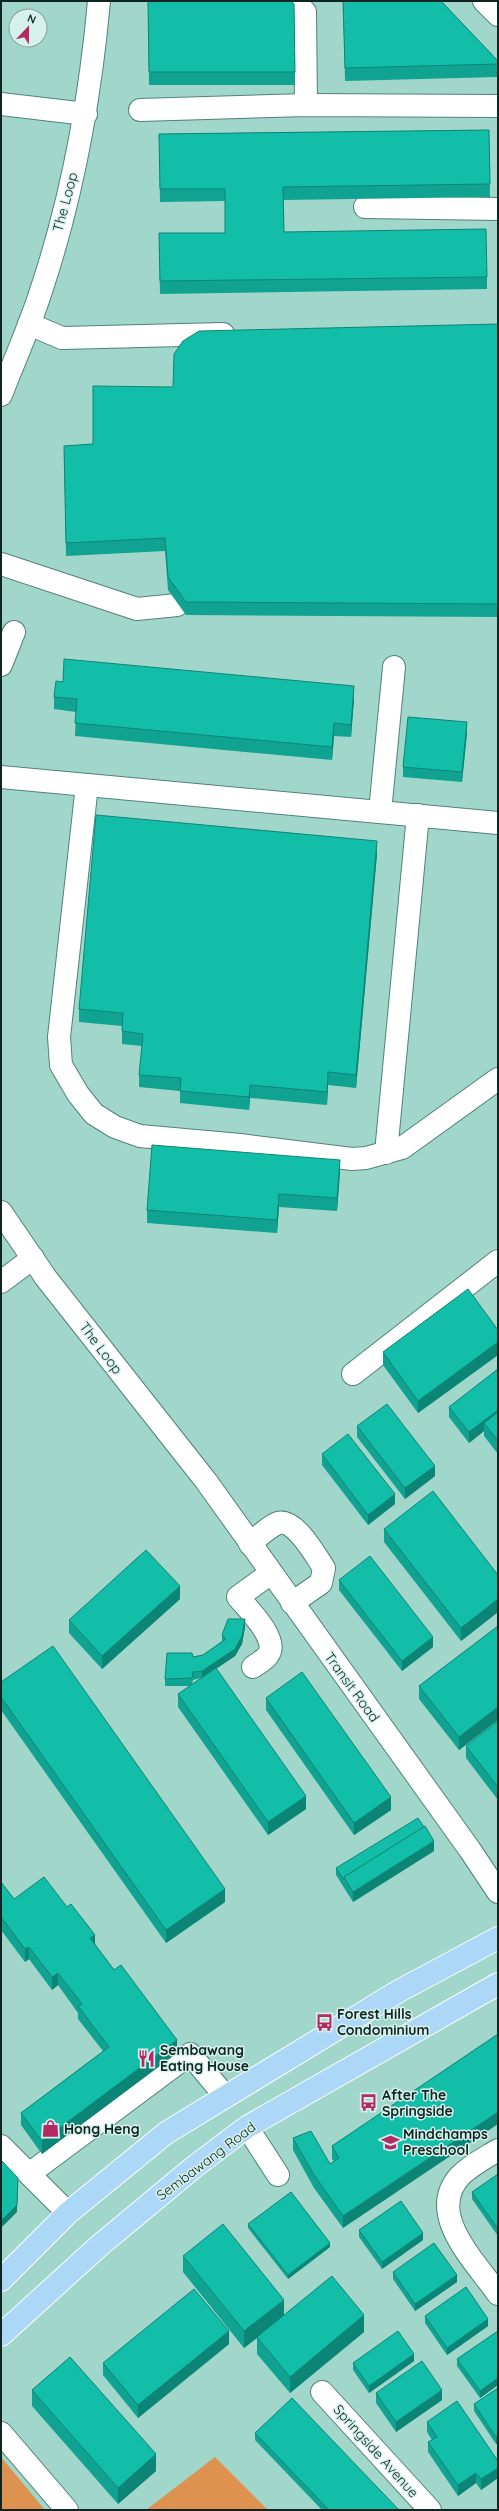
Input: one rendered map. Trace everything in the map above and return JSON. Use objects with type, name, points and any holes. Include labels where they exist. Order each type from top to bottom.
[{"type":"main road","points":[[1,2280],[68,2214],[166,2133],[399,1991],[498,1938]]},
{"type":"main road","name":"Sembawang Road","points":[[1,2335],[99,2246],[194,2167],[247,2127],[498,1985]]},
{"type":"street","name":"The Loop","points":[[1,395],[40,293],[71,182],[86,114],[99,1]]},
{"type":"street","points":[[294,1],[305,12],[306,105]]},
{"type":"street","points":[[484,1],[498,15]]},
{"type":"street","points":[[1,104],[86,114]]},
{"type":"street","points":[[140,110],[306,105],[498,106]]},
{"type":"street","points":[[365,207],[498,209]]},
{"type":"street","points":[[29,324],[62,338],[244,333]]},
{"type":"street","points":[[1,564],[137,609],[177,605]]},
{"type":"street","points":[[1,665],[14,632]]},
{"type":"street","points":[[380,812],[394,667]]},
{"type":"street","points":[[1,778],[498,823]]},
{"type":"street","points":[[87,785],[59,1037],[61,1065],[78,1094],[94,1114],[110,1124],[140,1136],[240,1145],[352,1159],[386,1153],[402,1148],[498,1079]]},
{"type":"street","points":[[386,1153],[418,815]]},
{"type":"street","name":"The Loop","points":[[1,1212],[33,1258],[151,1414],[206,1481]]},
{"type":"street","points":[[1,1282],[33,1258]]},
{"type":"street","points":[[353,1374],[498,1261]]},
{"type":"street","name":"Transit Road","points":[[206,1481],[498,1892]]},
{"type":"street","points":[[250,1544],[278,1523],[285,1522],[294,1527],[324,1568],[321,1582],[292,1603]]},
{"type":"street","points":[[253,1667],[269,1655],[271,1647],[270,1638],[238,1597],[271,1573]]},
{"type":"street","points":[[29,2174],[190,2054],[226,2096]]},
{"type":"street","points":[[247,2127],[278,2175]]},
{"type":"street","points":[[1,2146],[68,2214]]},
{"type":"street","points":[[498,2150],[474,2164],[460,2177],[449,2192],[447,2208],[451,2226],[498,2294]]},
{"type":"street","name":"Springside Avenue","points":[[322,2392],[430,2510]]},
{"type":"street","points":[[1,2433],[67,2510]]},
{"type":"shaded area","points":[[1,2457],[45,2510],[1,2510]]},
{"type":"shaded area","points":[[215,2457],[268,2510],[146,2510]]},
{"type":"building","points":[[148,1],[291,1],[294,4],[295,72],[149,72]]},
{"type":"building","points":[[343,1],[441,1],[498,61],[498,64],[345,68]]},
{"type":"building","points":[[489,130],[490,184],[283,187],[284,232],[486,229],[487,277],[160,281],[159,233],[225,233],[225,189],[160,189],[159,134]]},
{"type":"building","points":[[498,324],[498,604],[186,602],[168,577],[165,538],[66,543],[64,446],[93,444],[93,386],[173,387],[174,354],[183,341],[199,331]]},
{"type":"building","points":[[64,659],[354,686],[351,725],[334,723],[332,747],[75,723],[77,699],[54,697],[56,681],[63,682]]},
{"type":"building","points":[[408,717],[467,722],[462,772],[403,767]]},
{"type":"building","points":[[96,815],[377,841],[356,1075],[328,1072],[327,1092],[250,1085],[249,1097],[180,1091],[181,1078],[139,1075],[143,1034],[122,1031],[123,1013],[79,1009]]},
{"type":"building","points":[[152,1145],[340,1160],[337,1198],[279,1194],[277,1220],[147,1210]]},
{"type":"building","points":[[468,1289],[498,1330],[498,1342],[418,1401],[383,1352]]},
{"type":"building","points":[[498,1369],[498,1410],[469,1432],[449,1407]]},
{"type":"building","points":[[387,1404],[435,1466],[405,1488],[357,1426]]},
{"type":"building","points":[[498,1412],[498,1441],[484,1423]]},
{"type":"building","points":[[348,1434],[395,1494],[368,1515],[322,1454]]},
{"type":"building","points":[[433,1491],[498,1575],[498,1599],[461,1628],[384,1529]]},
{"type":"building","points":[[146,1550],[180,1586],[102,1656],[69,1620]]},
{"type":"building","points":[[370,1556],[433,1637],[402,1661],[339,1580]]},
{"type":"building","points":[[228,1619],[245,1619],[242,1636],[235,1649],[202,1671],[193,1672],[192,1678],[165,1679],[167,1653],[192,1653],[193,1657],[203,1655],[226,1639],[222,1635]]},
{"type":"building","points":[[498,1626],[498,1707],[459,1737],[419,1686]]},
{"type":"building","points":[[53,1646],[225,1889],[166,1930],[1,1697],[1,1682]]},
{"type":"building","points":[[216,1668],[306,1796],[268,1822],[178,1694]]},
{"type":"building","points":[[302,1672],[391,1797],[354,1823],[266,1698]]},
{"type":"building","points":[[498,1721],[498,1787],[466,1746]]},
{"type":"building","points":[[418,1818],[424,1827],[344,1877],[344,1880],[336,1868]]},
{"type":"building","points":[[425,1826],[434,1841],[353,1892],[344,1877]]},
{"type":"building","points":[[44,1877],[67,1907],[71,1904],[95,1935],[90,1938],[114,1970],[121,1965],[177,2040],[42,2141],[21,2113],[109,2047],[78,2006],[82,2004],[58,1973],[52,1977],[29,1947],[25,1949],[1,1917],[1,1882],[14,1899]]},
{"type":"building","points":[[498,2034],[498,2112],[343,2216],[314,2175],[293,2138],[311,2131],[330,2164],[339,2158],[332,2146]]},
{"type":"building","points":[[1,2160],[18,2178],[17,2205],[1,2221]]},
{"type":"building","points":[[498,2174],[498,2229],[472,2192]]},
{"type":"building","points":[[291,2192],[330,2243],[288,2275],[248,2224]]},
{"type":"building","points":[[401,2201],[423,2233],[382,2262],[359,2230]]},
{"type":"building","points":[[223,2224],[284,2300],[244,2331],[183,2256]]},
{"type":"building","points":[[434,2243],[457,2275],[415,2304],[393,2272]]},
{"type":"building","points":[[332,2276],[364,2315],[290,2377],[257,2337]]},
{"type":"building","points":[[466,2287],[488,2319],[447,2348],[425,2316]]},
{"type":"building","points":[[194,2289],[229,2331],[138,2405],[103,2363]]},
{"type":"building","points":[[398,2331],[414,2354],[369,2386],[353,2363]]},
{"type":"building","points":[[498,2331],[498,2378],[480,2391],[457,2359]]},
{"type":"building","points":[[70,2357],[156,2454],[118,2488],[32,2390]]},
{"type":"building","points":[[422,2361],[442,2390],[396,2422],[376,2393]]},
{"type":"building","points":[[498,2388],[498,2436],[496,2437],[474,2404]]},
{"type":"building","points":[[292,2398],[399,2510],[329,2510],[255,2433]]},
{"type":"building","points":[[457,2401],[498,2461],[498,2468],[481,2479],[476,2473],[458,2485],[428,2442],[437,2437],[427,2422]]},
{"type":"place","name":"Forest Hills Condominium","points":[[324,2022]]},
{"type":"place","name":"Sembawang Eating House","points":[[147,2058]]},
{"type":"place","name":"After The Springside","points":[[369,2103]]},
{"type":"place","name":"Hong Heng","points":[[51,2129]]},
{"type":"place","name":"Mindchamps Preschool","points":[[390,2142]]}]
